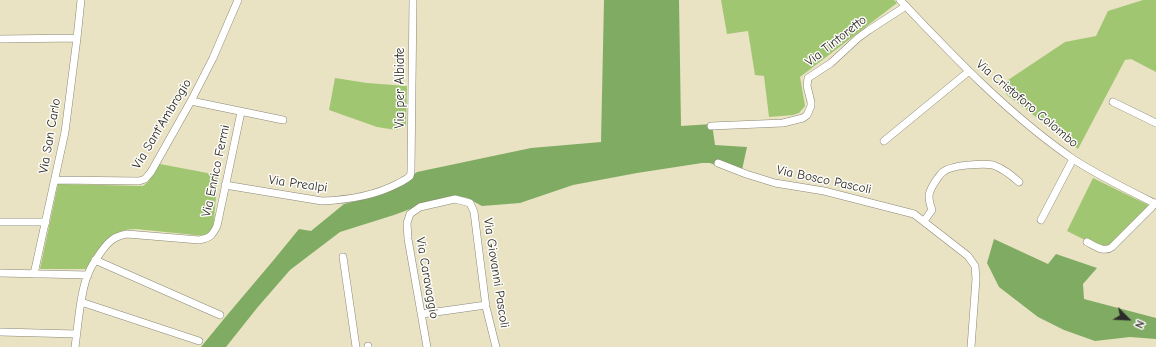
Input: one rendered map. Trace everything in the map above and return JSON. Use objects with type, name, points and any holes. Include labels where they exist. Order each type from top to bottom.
[{"type":"street","name":"Via San Carlo","points":[[34,274],[65,132],[78,38],[81,0]]},
{"type":"street","name":"Via Sant'Ambrogio","points":[[55,180],[139,181],[145,179],[158,160],[214,58],[238,0]]},
{"type":"street","name":"Via per Albiate","points":[[410,176],[412,0]]},
{"type":"street","name":"Via Cristoforo Colombo","points":[[900,0],[968,72],[996,98],[1022,119],[1073,159],[1096,173],[1155,204]]},
{"type":"street","name":"Via Tintoretto","points":[[711,126],[783,123],[803,118],[807,115],[812,102],[807,86],[808,78],[831,63],[858,38],[906,6]]},
{"type":"street","points":[[0,39],[78,38]]},
{"type":"street","points":[[884,141],[968,72]]},
{"type":"street","points":[[191,101],[283,120]]},
{"type":"street","points":[[1114,102],[1156,123]]},
{"type":"street","name":"Via Enrico Fermi","points":[[95,260],[112,239],[120,235],[128,234],[199,240],[208,238],[213,234],[241,112]]},
{"type":"street","points":[[1041,220],[1073,159]]},
{"type":"street","name":"Via Bosco Pascoli","points":[[718,163],[746,174],[775,182],[824,191],[914,214],[924,221],[968,256],[974,266],[976,279],[971,347]]},
{"type":"street","points":[[924,221],[932,210],[929,202],[930,190],[943,171],[956,167],[976,164],[993,165],[1007,171],[1019,182]]},
{"type":"street","name":"Via Prealpi","points":[[225,185],[322,201],[332,201],[351,199],[375,193],[395,186],[410,176]]},
{"type":"street","name":"Via Giovanni Pascoli","points":[[410,214],[420,207],[455,199],[470,203],[474,212],[486,305],[496,347]]},
{"type":"street","points":[[1087,242],[1104,250],[1108,250],[1155,204]]},
{"type":"street","name":"Via Caravaggio","points":[[410,214],[407,223],[408,239],[427,347]]},
{"type":"street","points":[[0,222],[46,222]]},
{"type":"street","points":[[343,257],[356,347]]},
{"type":"street","points":[[75,347],[88,275],[95,260],[220,315]]},
{"type":"street","points":[[0,273],[88,275]]},
{"type":"street","points":[[82,302],[199,341]]},
{"type":"street","points":[[422,314],[486,305]]},
{"type":"street","points":[[0,332],[77,334]]},
{"type":"green space","points":[[604,0],[679,0],[681,126],[712,124],[715,145],[747,147],[740,175],[710,163],[702,163],[573,185],[520,203],[482,206],[467,198],[457,196],[432,201],[340,232],[290,270],[226,347],[201,347],[299,229],[311,231],[344,204],[376,196],[396,188],[417,172],[531,148],[601,142]]},
{"type":"green space","points":[[721,0],[894,0],[897,3],[800,77],[805,106],[799,113],[769,117],[764,76],[755,75],[748,31],[727,34]]},
{"type":"green space","points":[[1143,0],[1156,0],[1156,72],[1131,59],[1125,60],[1078,149],[1007,95],[1002,88],[1005,82],[1065,42],[1096,36],[1108,11]]},
{"type":"green space","points":[[335,78],[367,83],[407,86],[406,126],[396,130],[377,127],[329,110]]},
{"type":"green space","points":[[160,164],[218,175],[213,230],[205,236],[136,229],[126,230],[111,236],[105,241],[86,269],[40,269],[58,184],[143,186],[148,182]]},
{"type":"green space","points":[[1093,178],[1148,205],[1146,210],[1105,250],[1067,231]]},
{"type":"green space","points":[[994,239],[1048,264],[1056,254],[1097,268],[1083,284],[1084,299],[1156,318],[1156,339],[1130,337],[1095,341],[1064,330],[1038,317],[999,287],[987,263]]}]
